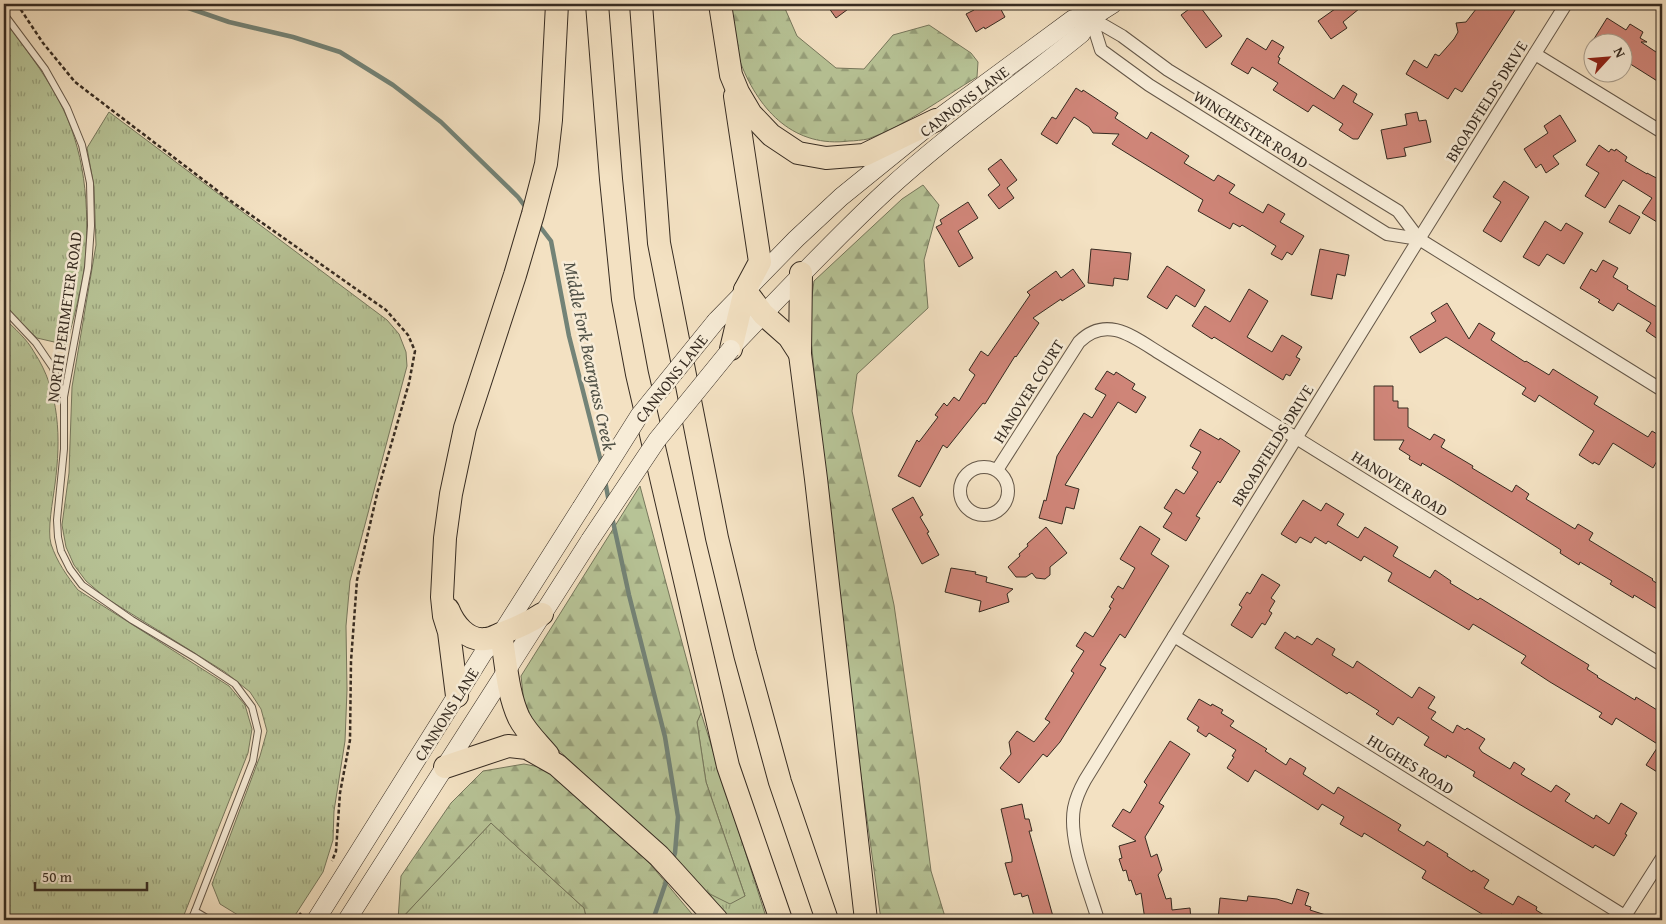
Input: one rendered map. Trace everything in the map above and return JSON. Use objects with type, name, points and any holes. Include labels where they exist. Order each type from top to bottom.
[{"type":"highway","points":[[457,696],[449,632],[444,616],[442,597],[445,538],[450,494],[459,450],[474,398],[515,275],[546,164],[551,120],[557,4]]},
{"type":"highway","points":[[597,4],[622,290],[637,374],[728,766],[781,920]]},
{"type":"highway","points":[[641,4],[659,243],[717,538],[745,654],[780,782],[827,920]]},
{"type":"highway","points":[[720,4],[760,262],[745,290],[731,349]]},
{"type":"highway","points":[[731,75],[751,114],[771,135],[798,153],[826,158],[864,155],[943,124]]},
{"type":"highway","points":[[802,273],[800,354],[866,920]]},
{"type":"highway","points":[[745,290],[763,314],[789,337],[800,354]]},
{"type":"highway","points":[[442,597],[452,618],[472,638],[486,640],[522,627],[542,614]]},
{"type":"highway","points":[[501,634],[512,698],[520,719],[532,736],[557,765],[631,829],[659,856],[702,902],[716,920]]},
{"type":"highway","points":[[445,767],[508,746],[528,748],[557,765]]},
{"type":"main road","name":"CANNONS LANE","points":[[311,913],[457,696],[484,652],[501,634],[639,416],[716,321],[745,290],[841,197],[943,124],[1073,19],[1086,11],[1113,4]]},
{"type":"main road","name":"CANNONS LANE","points":[[347,920],[542,614],[656,440],[731,349],[802,273],[887,190],[943,124]]},
{"type":"street","name":"BROADFIELDS DRIVE","points":[[1098,920],[1074,840],[1072,821],[1077,795],[1296,437],[1566,4]]},
{"type":"street","name":"WINCHESTER ROAD","points":[[1086,11],[1168,70],[1398,212],[1419,239],[1662,390]]},
{"type":"street","name":"WINCHESTER ROAD","points":[[1086,11],[1101,50],[1149,85],[1387,234],[1419,239]]},
{"type":"street","points":[[1535,54],[1662,132]]},
{"type":"street","points":[[1194,112],[1204,92]]},
{"type":"street","points":[[1285,170],[1297,149]]},
{"type":"street","name":"HANOVER COURT","points":[[996,470],[1079,342],[1093,331],[1102,329],[1120,331]]},
{"type":"street","name":"HANOVER ROAD","points":[[1120,331],[1296,437],[1662,665]]},
{"type":"street","name":"HUGHES ROAD","points":[[1174,636],[1628,918]]},
{"type":"street","points":[[1628,918],[1662,858]]},
{"type":"lane","name":"NORTH PERIMETER ROAD","points":[[4,14],[45,69],[67,108],[82,145],[90,183],[91,226],[88,268],[64,397],[64,449],[57,520],[61,551],[70,569],[82,585],[132,620],[235,684],[252,707],[258,731],[253,761],[191,920]]},
{"type":"lane","points":[[4,309],[36,343],[52,368],[64,397]]},
{"type":"lane","points":[[195,911],[210,920]]},
{"type":"path","points":[[17,4],[43,43],[75,82],[231,201],[386,310],[408,335],[415,351],[409,383],[378,490],[357,580],[351,661],[350,740],[340,793],[336,851],[329,870]]},
{"type":"path","points":[[295,920],[311,913]]},
{"type":"green space","points":[[731,4],[783,4],[797,36],[836,68],[864,69],[893,35],[929,25],[971,53],[978,62],[977,77],[910,119],[868,139],[830,142],[812,139],[782,123],[758,97],[739,58]]},
{"type":"green space","points":[[4,20],[39,68],[58,99],[74,137],[84,178],[87,220],[84,272],[67,345],[37,338],[4,306]]},
{"type":"green space","points":[[109,112],[387,320],[399,334],[406,352],[407,366],[350,581],[346,626],[347,690],[345,741],[334,811],[333,840],[323,872],[292,920],[246,920],[220,904],[212,884],[260,756],[267,731],[261,709],[250,692],[225,672],[106,598],[86,581],[74,565],[66,547],[62,525],[69,473],[72,387],[96,245],[94,187],[87,148]]},
{"type":"green space","points":[[923,185],[939,205],[924,260],[928,308],[857,374],[852,411],[894,605],[931,871],[946,920],[881,920],[853,718],[823,460],[809,319],[814,281],[902,199]]},
{"type":"green space","points":[[4,318],[31,347],[43,367],[54,399],[58,450],[50,538],[53,551],[63,569],[78,590],[229,686],[245,705],[252,729],[248,753],[182,920],[4,920]]},
{"type":"green space","points":[[640,486],[701,713],[697,722],[706,782],[745,896],[730,904],[706,892],[655,840],[538,731],[524,703],[521,676]]},
{"type":"green space","points":[[701,713],[767,920],[731,920],[706,892],[745,896],[706,782],[697,722]]},
{"type":"green space","points":[[524,764],[545,768],[646,859],[697,920],[587,920],[584,908],[491,823],[398,920],[401,876],[451,803],[483,771]]},
{"type":"green space","points":[[491,823],[584,908],[587,920],[400,920]]},
{"type":"building","points":[[826,4],[855,4],[836,18]]},
{"type":"building","points":[[970,4],[998,4],[1005,17],[976,32],[966,14],[974,10]]},
{"type":"building","points":[[1198,4],[1222,36],[1206,48],[1181,15]]},
{"type":"building","points":[[1342,4],[1365,4],[1343,22],[1347,28],[1331,39],[1318,21]]},
{"type":"building","points":[[1480,4],[1519,4],[1462,92],[1455,88],[1448,99],[1406,74],[1414,60],[1427,68],[1435,54],[1439,56],[1454,39],[1458,32],[1456,23],[1466,22]]},
{"type":"building","points":[[1607,18],[1626,30],[1630,24],[1643,32],[1640,38],[1647,42],[1641,42],[1662,56],[1662,84],[1634,66],[1634,32],[1598,32]]},
{"type":"building","points":[[1247,38],[1266,50],[1272,40],[1284,47],[1278,57],[1280,58],[1278,63],[1334,99],[1343,85],[1357,94],[1353,102],[1373,114],[1358,139],[1353,139],[1339,130],[1343,124],[1313,105],[1308,112],[1273,90],[1278,83],[1252,67],[1248,74],[1231,64]]},
{"type":"building","points":[[1076,88],[1082,92],[1083,90],[1118,113],[1115,118],[1147,139],[1151,132],[1189,156],[1184,163],[1214,181],[1218,175],[1235,185],[1229,193],[1263,213],[1268,204],[1285,214],[1280,222],[1304,236],[1292,255],[1287,252],[1282,260],[1271,254],[1276,246],[1242,225],[1240,227],[1233,223],[1230,229],[1198,211],[1203,200],[1112,144],[1119,134],[1093,133],[1089,127],[1074,117],[1057,144],[1041,134],[1052,117],[1056,119]]},
{"type":"building","points":[[1417,112],[1419,121],[1426,120],[1431,142],[1404,148],[1406,156],[1387,159],[1381,130],[1407,125],[1405,114]]},
{"type":"building","points":[[1560,115],[1576,141],[1553,156],[1559,164],[1546,173],[1541,164],[1536,168],[1524,149],[1548,133],[1544,126]]},
{"type":"building","points":[[1599,145],[1609,152],[1611,149],[1615,151],[1616,149],[1627,157],[1625,161],[1662,181],[1662,213],[1657,222],[1642,213],[1652,198],[1623,180],[1605,208],[1585,196],[1599,173],[1586,165]]},
{"type":"building","points":[[1001,159],[1017,180],[1007,188],[1014,198],[999,209],[988,195],[1000,185],[988,169]]},
{"type":"building","points":[[1504,181],[1529,197],[1501,242],[1483,231],[1501,202],[1493,197]]},
{"type":"building","points":[[968,202],[978,218],[958,231],[973,258],[959,267],[936,227],[942,224],[940,220]]},
{"type":"building","points":[[1619,205],[1640,217],[1630,234],[1609,222]]},
{"type":"building","points":[[1545,221],[1561,231],[1566,223],[1583,233],[1564,264],[1547,254],[1539,266],[1523,257]]},
{"type":"building","points":[[1091,249],[1131,253],[1128,280],[1114,278],[1113,286],[1088,283]]},
{"type":"building","points":[[1320,249],[1349,255],[1345,276],[1337,274],[1332,299],[1311,295]]},
{"type":"building","points":[[1603,260],[1618,268],[1613,277],[1628,286],[1627,289],[1660,309],[1662,305],[1662,342],[1646,331],[1651,323],[1618,303],[1613,311],[1598,302],[1600,300],[1580,288],[1591,269],[1596,272]]},
{"type":"building","points":[[1167,266],[1205,290],[1195,307],[1176,295],[1167,309],[1147,297]]},
{"type":"building","points":[[1073,269],[1085,286],[1062,301],[1061,299],[1033,318],[1039,323],[1015,356],[985,404],[983,403],[947,448],[943,445],[920,487],[898,476],[917,440],[919,442],[938,417],[935,415],[944,403],[947,406],[954,397],[959,401],[975,375],[969,370],[981,351],[988,356],[1030,295],[1027,292],[1056,271],[1061,278]]},
{"type":"building","points":[[1249,289],[1268,301],[1247,337],[1272,352],[1282,335],[1302,347],[1296,357],[1300,359],[1290,376],[1286,374],[1283,380],[1214,337],[1212,339],[1192,326],[1205,306],[1230,322]]},
{"type":"building","points":[[1447,303],[1469,339],[1479,323],[1495,333],[1491,340],[1525,362],[1549,375],[1553,369],[1598,397],[1594,404],[1648,437],[1652,431],[1662,437],[1662,452],[1653,468],[1613,443],[1599,465],[1594,462],[1593,464],[1579,455],[1594,431],[1539,395],[1535,402],[1522,394],[1526,388],[1446,337],[1420,353],[1410,337],[1436,321],[1431,313]]},
{"type":"building","points":[[1107,371],[1114,375],[1116,372],[1135,384],[1132,389],[1146,397],[1136,413],[1118,402],[1065,485],[1079,489],[1074,509],[1066,507],[1062,524],[1039,518],[1044,500],[1046,501],[1057,456],[1084,413],[1092,418],[1106,395],[1095,389]]},
{"type":"building","points":[[1374,386],[1393,386],[1393,401],[1398,401],[1398,408],[1408,408],[1408,427],[1430,440],[1434,434],[1445,440],[1441,447],[1473,466],[1472,468],[1512,492],[1516,485],[1529,494],[1526,499],[1575,529],[1578,524],[1593,533],[1589,540],[1653,579],[1662,587],[1662,612],[1634,595],[1633,598],[1610,584],[1612,581],[1580,562],[1579,565],[1560,553],[1561,550],[1452,481],[1422,463],[1421,466],[1409,459],[1410,456],[1399,449],[1404,440],[1374,440]]},
{"type":"building","points":[[1200,429],[1219,440],[1220,438],[1240,451],[1196,516],[1200,518],[1186,541],[1163,527],[1172,513],[1164,508],[1176,489],[1184,494],[1198,472],[1192,468],[1201,452],[1190,446]]},
{"type":"building","points":[[913,497],[923,515],[920,517],[929,532],[927,533],[939,555],[922,564],[892,509]]},
{"type":"building","points":[[1303,500],[1321,511],[1326,503],[1344,514],[1337,525],[1358,538],[1365,527],[1398,547],[1393,556],[1430,578],[1435,570],[1451,581],[1450,583],[1478,600],[1480,598],[1589,665],[1587,669],[1597,677],[1635,700],[1636,697],[1662,713],[1662,775],[1646,765],[1659,745],[1616,718],[1612,725],[1599,717],[1602,713],[1521,663],[1526,656],[1473,624],[1469,630],[1388,581],[1392,573],[1364,556],[1361,561],[1328,541],[1326,544],[1315,537],[1311,543],[1300,537],[1296,543],[1281,534]]},
{"type":"building","points":[[1140,526],[1160,539],[1151,554],[1169,566],[1125,638],[1120,634],[1100,665],[1106,668],[1060,742],[1047,757],[1043,754],[1019,783],[1000,768],[1011,754],[1009,742],[1017,731],[1034,742],[1050,722],[1045,719],[1074,673],[1071,671],[1084,651],[1076,646],[1085,632],[1093,637],[1111,608],[1109,607],[1114,599],[1111,597],[1118,586],[1123,589],[1135,568],[1120,559]]},
{"type":"building","points":[[1046,527],[1067,553],[1050,567],[1050,575],[1045,579],[1036,578],[1032,573],[1026,577],[1016,577],[1008,567],[1020,556],[1019,554],[1028,546],[1027,544]]},
{"type":"building","points":[[951,568],[976,572],[975,574],[987,577],[986,582],[1013,589],[1007,594],[1009,602],[979,612],[981,601],[945,592]]},
{"type":"building","points":[[1262,574],[1280,585],[1271,598],[1275,601],[1269,611],[1272,613],[1265,625],[1262,623],[1252,638],[1231,625],[1242,607],[1239,605],[1247,592],[1250,594]]},
{"type":"building","points":[[1285,632],[1295,639],[1297,636],[1312,645],[1317,638],[1335,649],[1332,655],[1353,668],[1357,661],[1412,698],[1419,687],[1435,697],[1428,708],[1436,712],[1431,719],[1453,733],[1457,725],[1465,730],[1467,728],[1485,739],[1479,748],[1482,752],[1510,769],[1514,762],[1525,769],[1521,774],[1551,792],[1556,785],[1570,794],[1565,801],[1594,819],[1596,815],[1609,824],[1621,803],[1637,813],[1625,834],[1627,835],[1614,856],[1595,845],[1593,848],[1473,776],[1475,772],[1447,755],[1446,758],[1424,745],[1429,737],[1398,717],[1393,725],[1376,714],[1379,711],[1349,692],[1347,694],[1275,648]]},
{"type":"building","points":[[1199,699],[1223,710],[1221,713],[1234,721],[1230,726],[1267,749],[1265,751],[1286,765],[1290,758],[1306,768],[1303,774],[1334,794],[1338,787],[1401,825],[1398,830],[1424,846],[1427,841],[1472,872],[1473,870],[1489,880],[1484,888],[1513,905],[1518,896],[1537,907],[1536,910],[1552,920],[1511,920],[1501,914],[1498,920],[1492,920],[1422,878],[1426,871],[1364,833],[1362,837],[1340,824],[1344,817],[1322,804],[1318,810],[1255,770],[1248,782],[1227,768],[1236,750],[1209,733],[1206,737],[1197,731],[1199,727],[1187,719]]},
{"type":"building","points":[[1170,741],[1190,754],[1159,803],[1164,806],[1145,837],[1151,857],[1157,854],[1162,870],[1158,875],[1166,899],[1171,898],[1172,910],[1190,908],[1191,920],[1145,920],[1141,893],[1136,895],[1131,880],[1129,881],[1126,870],[1123,871],[1119,859],[1122,858],[1119,846],[1136,841],[1112,826],[1123,809],[1130,813],[1147,785],[1144,782]]},
{"type":"building","points":[[1022,804],[1025,819],[1029,819],[1032,831],[1029,831],[1054,920],[1035,920],[1028,895],[1022,897],[1021,893],[1014,895],[1005,863],[1012,862],[1012,857],[1001,809]]},
{"type":"building","points":[[1297,889],[1309,893],[1305,905],[1311,907],[1310,910],[1335,918],[1335,920],[1218,920],[1220,898],[1247,901],[1248,896],[1277,899],[1292,904]]},
{"type":"waterway","name":"Middle Fork Beargrass Creek","points":[[177,4],[229,22],[293,37],[340,52],[393,85],[441,122],[518,197],[527,209]]},
{"type":"waterway","name":"Middle Fork Beargrass Creek","points":[[538,224],[551,241],[569,336],[602,466]]},
{"type":"waterway","name":"Middle Fork Beargrass Creek","points":[[605,481],[609,502]]},
{"type":"waterway","name":"Middle Fork Beargrass Creek","points":[[612,517],[629,595],[665,737],[678,817],[673,859]]},
{"type":"waterway","name":"Middle Fork Beargrass Creek","points":[[653,920],[668,876]]}]
